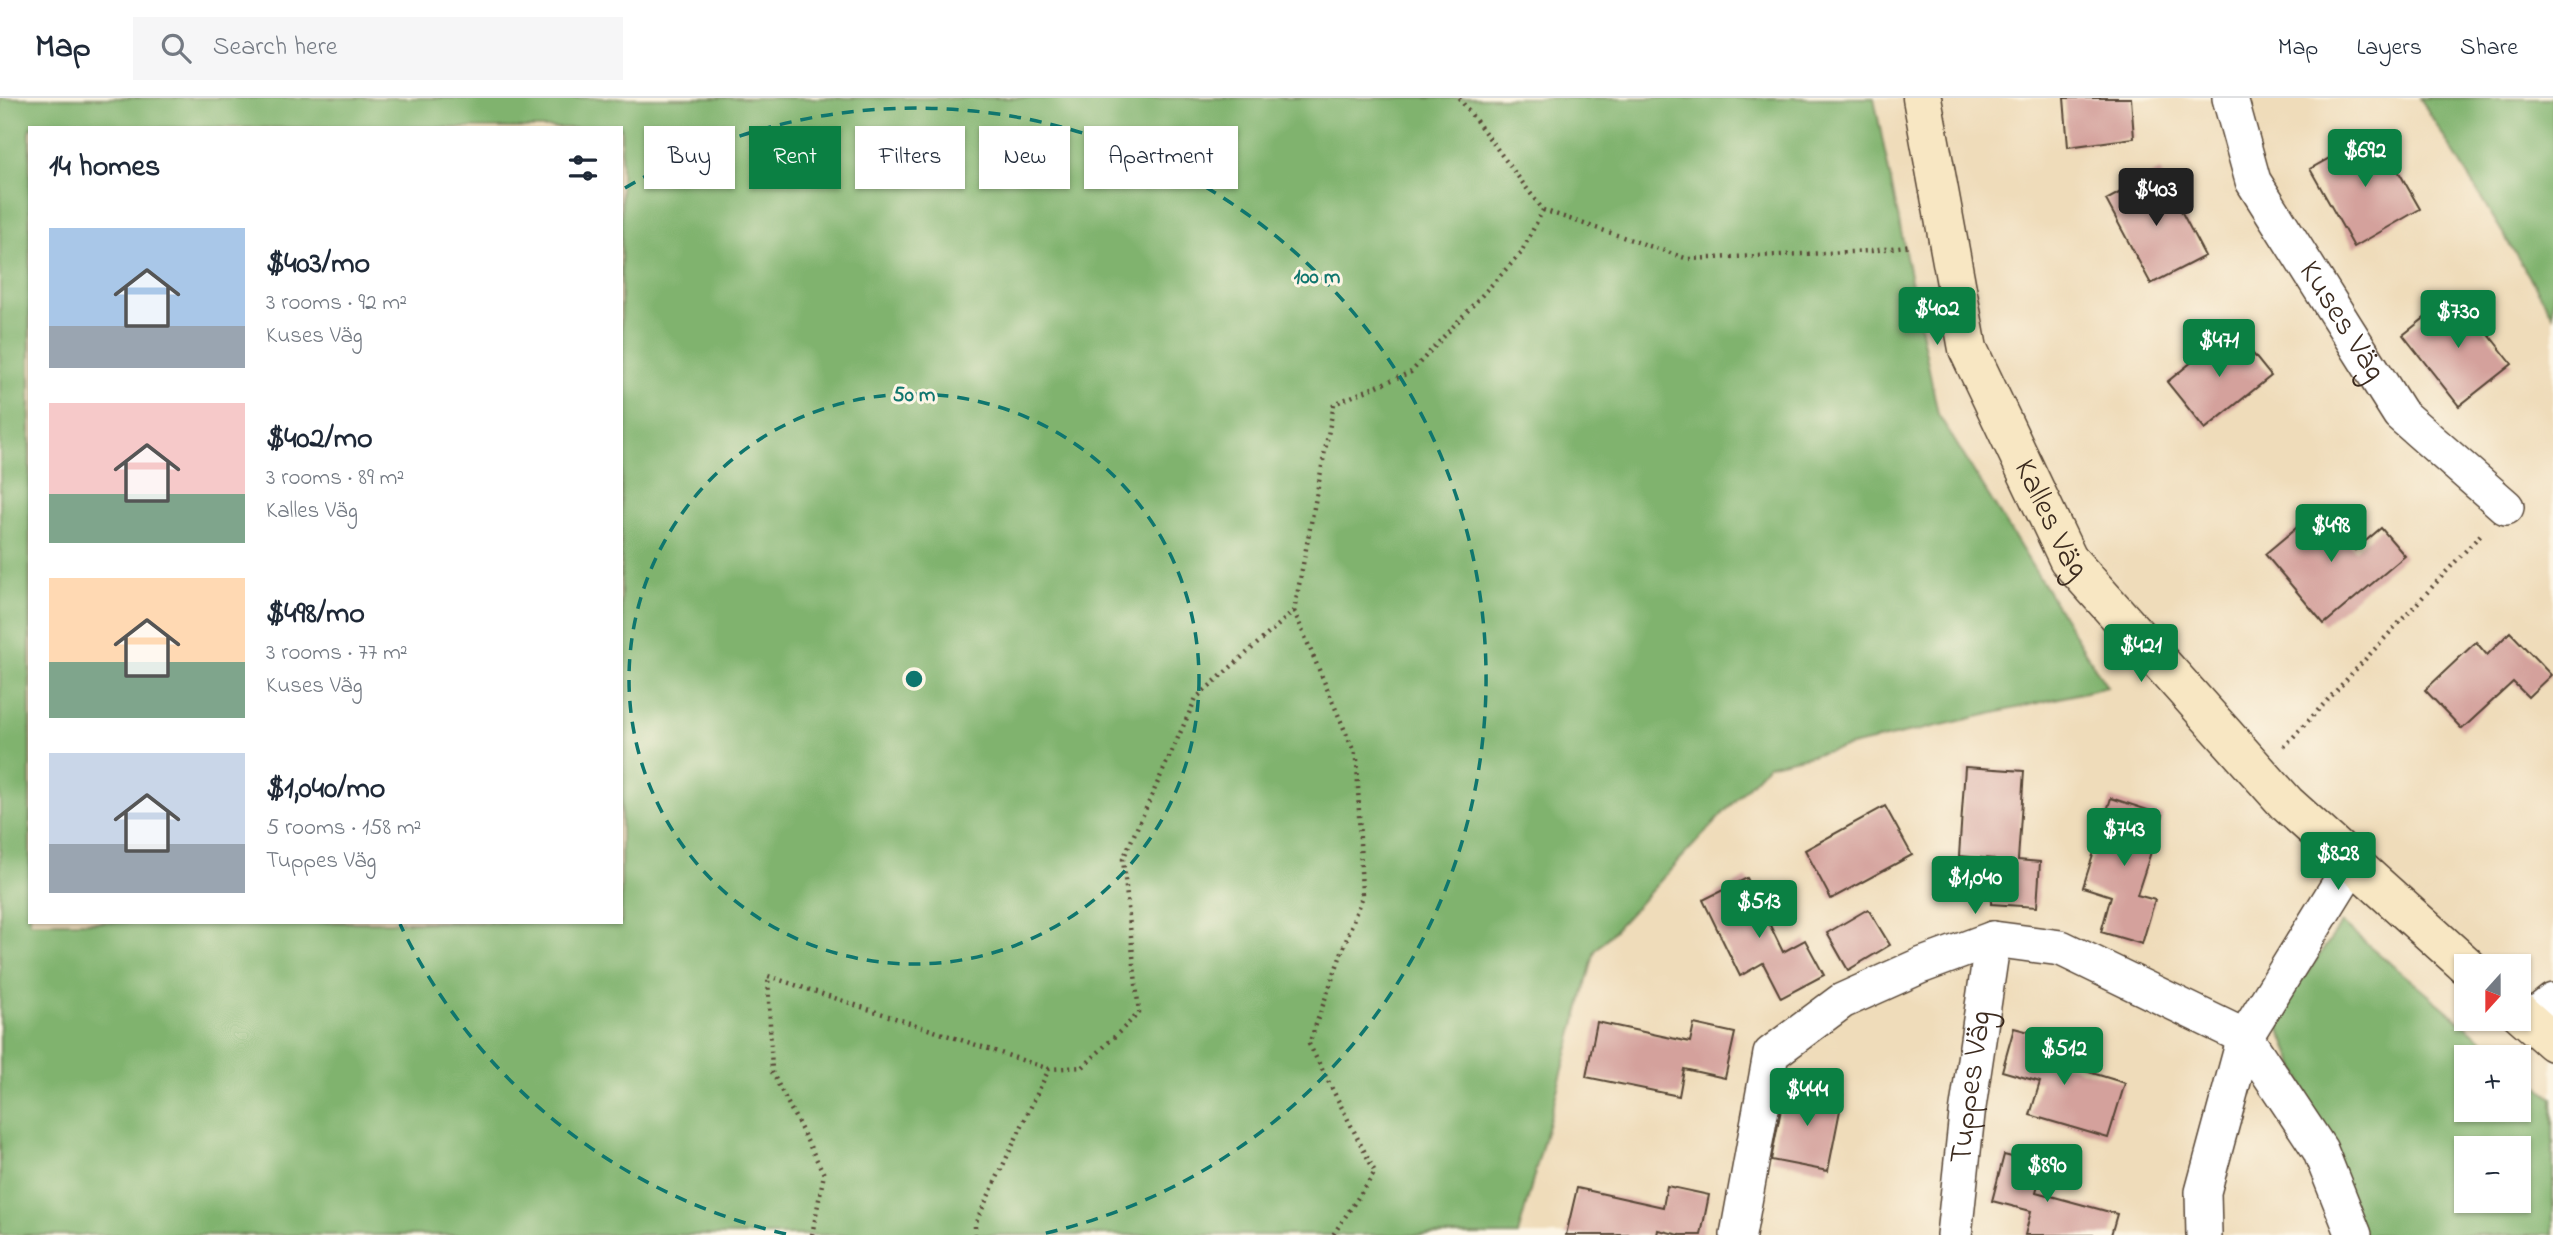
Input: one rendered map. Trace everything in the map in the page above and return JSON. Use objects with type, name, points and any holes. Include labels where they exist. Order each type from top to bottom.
[{"type":"street","name":"Kalles Väg","points":[[1922,98],[1968,349],[2068,559],[2286,803],[2454,954]]},
{"type":"street","name":"Kuses Väg","points":[[2231,98],[2252,181],[2400,414],[2506,507]]},
{"type":"street","points":[[2204,1235],[2203,1192],[2245,1037],[2352,864]]},
{"type":"street","points":[[1738,1235],[1771,1054],[1842,1001],[1920,966],[1993,939],[2061,948],[2245,1037],[2320,1150],[2354,1235]]},
{"type":"street","name":"Tuppes Väg","points":[[1954,1235],[1967,1114],[1993,939]]},
{"type":"path","points":[[1458,98],[1543,210],[1688,260],[1872,251],[1948,239]]},
{"type":"path","points":[[1333,1235],[1375,1172],[1309,1044],[1362,896],[1357,759],[1294,611],[1334,404],[1411,372],[1521,253],[1543,210]]},
{"type":"path","points":[[2258,771],[2279,752],[2506,507]]},
{"type":"path","points":[[812,1235],[824,1174],[772,1072],[768,976],[1049,1069],[1083,1067],[1139,1013],[1123,859],[1196,698],[1294,611]]},
{"type":"path","points":[[975,1235],[975,1224],[1049,1069]]},
{"type":"green space","points":[[0,98],[1874,98],[1938,414],[2107,687],[1768,765],[1595,951],[1518,1235],[0,1235]]},
{"type":"green space","points":[[2420,98],[2553,98],[2553,315]]},
{"type":"green space","points":[[2342,923],[2454,1016],[2454,1031],[2472,1031],[2489,1045],[2454,1045],[2454,1122],[2531,1122],[2531,1080],[2553,1098],[2553,1235],[2359,1235],[2275,1018]]},
{"type":"building","points":[[2064,98],[2131,98],[2134,138],[2068,147]]},
{"type":"building","points":[[2376,132],[2420,209],[2354,247],[2310,169]]},
{"type":"building","points":[[2160,171],[2205,256],[2151,284],[2106,200]]},
{"type":"building","points":[[2456,293],[2512,364],[2459,406],[2403,335]]},
{"type":"building","points":[[2233,329],[2271,376],[2205,429],[2167,382]]},
{"type":"building","points":[[2319,509],[2355,550],[2381,528],[2405,556],[2324,624],[2265,554]]},
{"type":"building","points":[[2510,632],[2551,675],[2528,697],[2513,682],[2462,729],[2425,690],[2476,642],[2487,655]]},
{"type":"building","points":[[1965,767],[2024,771],[2018,860],[2040,862],[2037,907],[1991,904],[1994,859],[1959,856]]},
{"type":"building","points":[[2111,798],[2163,815],[2137,895],[2155,900],[2142,944],[2101,932],[2111,896],[2083,887]]},
{"type":"building","points":[[1885,806],[1912,855],[1831,899],[1805,850]]},
{"type":"building","points":[[1747,878],[1783,952],[1805,940],[1824,975],[1781,998],[1763,963],[1740,976],[1703,900]]},
{"type":"building","points":[[1868,909],[1890,945],[1848,970],[1827,933]]},
{"type":"building","points":[[1597,1022],[1690,1042],[1694,1024],[1735,1033],[1725,1078],[1684,1069],[1679,1096],[1586,1077]]},
{"type":"building","points":[[2014,1028],[2052,1038],[2046,1059],[2125,1083],[2108,1138],[2030,1115],[2040,1082],[2002,1071]]},
{"type":"building","points":[[1786,1084],[1843,1095],[1828,1171],[1771,1160]]},
{"type":"building","points":[[2004,1155],[2043,1165],[2036,1192],[2117,1214],[2111,1235],[2025,1235],[2031,1211],[1992,1201]]},
{"type":"building","points":[[1667,1186],[1709,1195],[1701,1235],[1680,1235],[1658,1230],[1657,1235],[1566,1235],[1577,1188],[1663,1207]]}]
